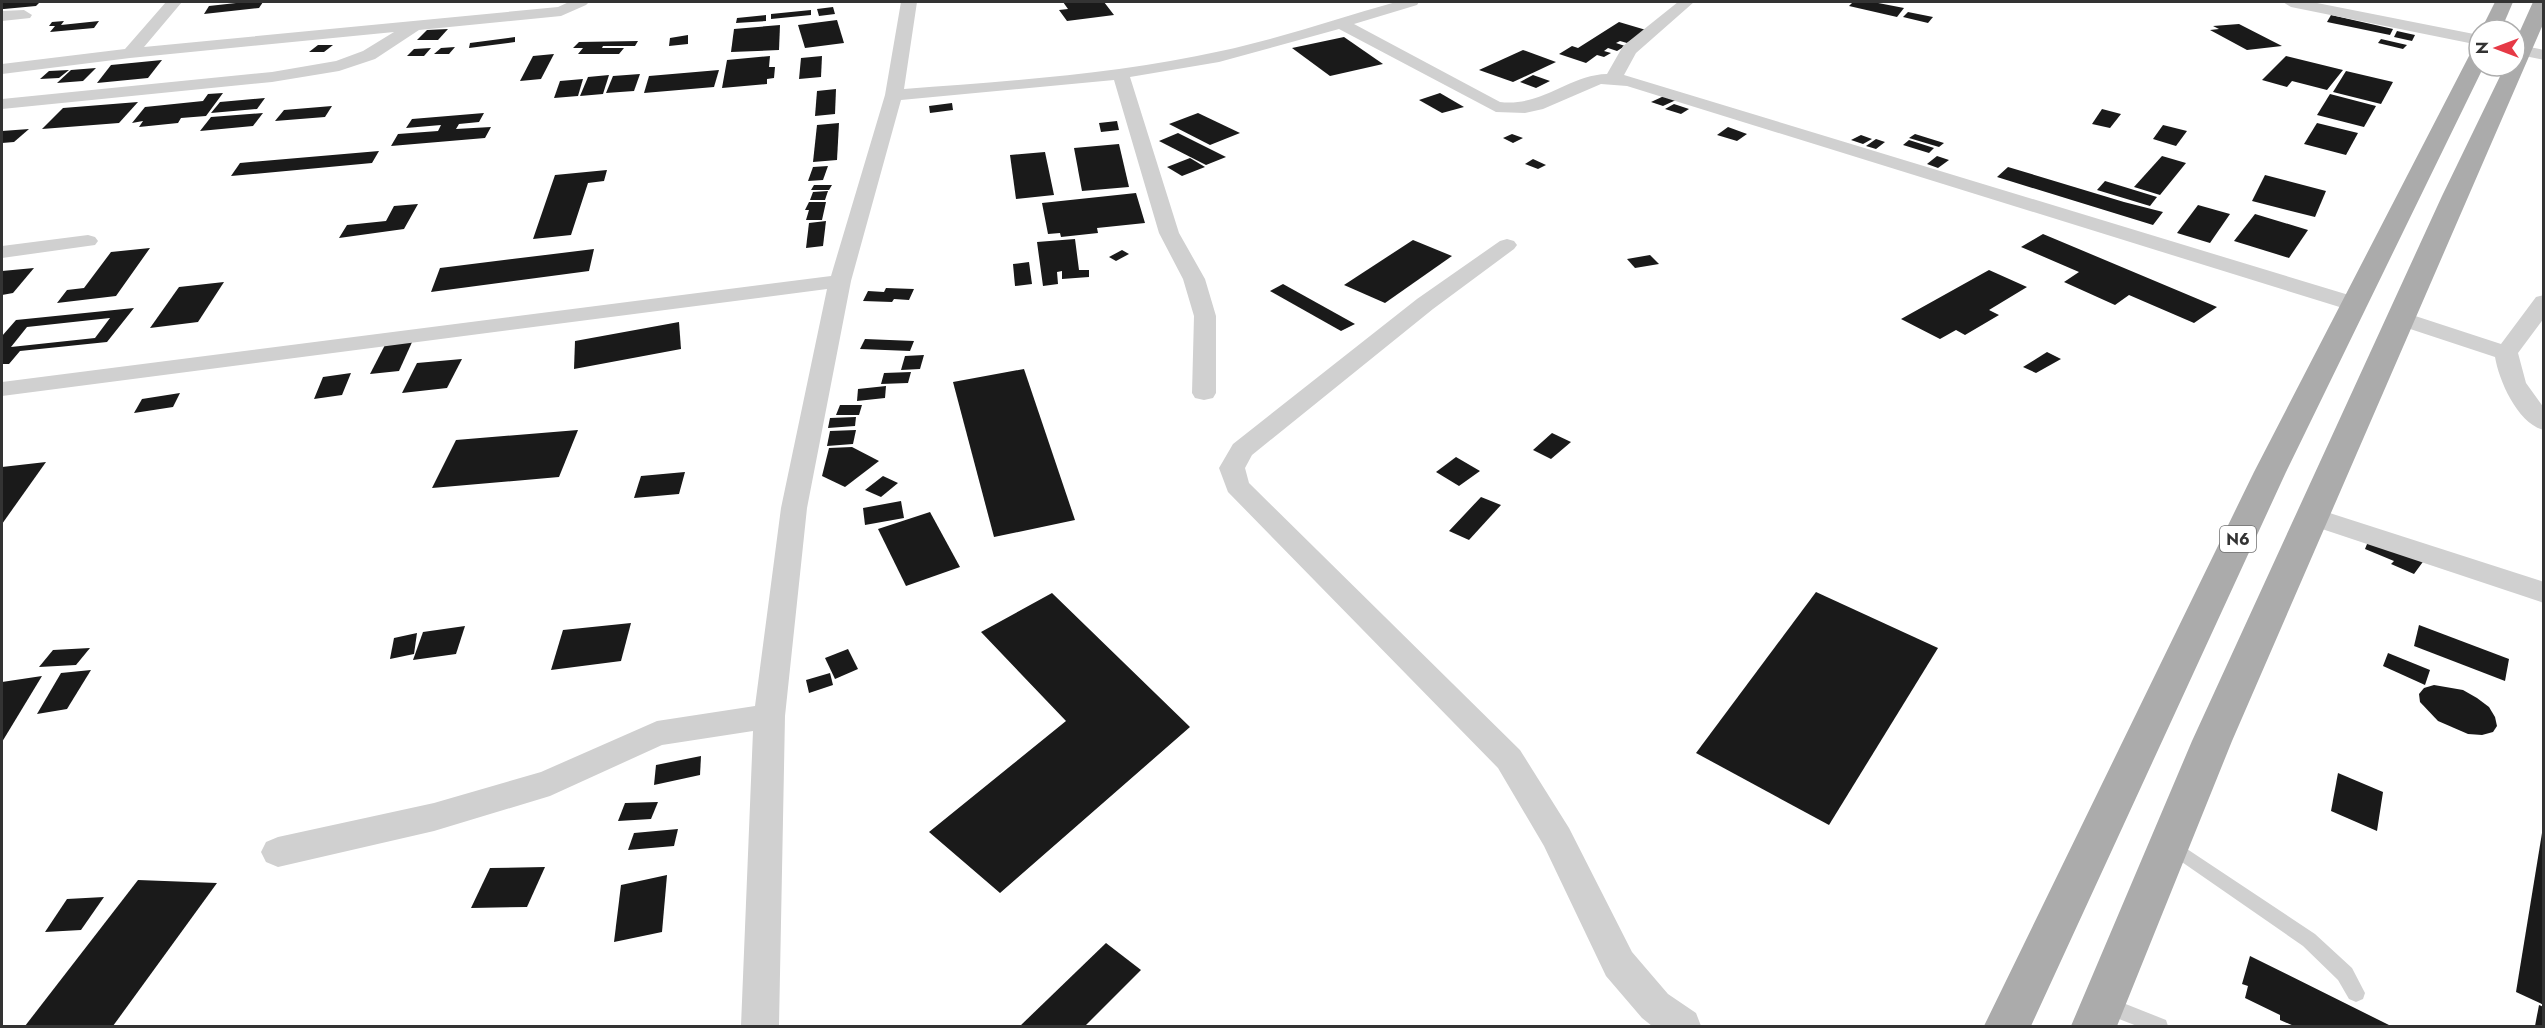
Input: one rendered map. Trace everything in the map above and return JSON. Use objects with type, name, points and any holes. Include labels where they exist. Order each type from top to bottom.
[{"type":"main road","points":[[2497,18],[2504,2]]},
{"type":"main road","points":[[2527,36],[2542,2]]},
{"type":"main road","name":"N6","points":[[2007,1026],[2244,526],[2468,78]]},
{"type":"main road","points":[[2098,1016],[2169,844],[2311,516],[2508,78]]},
{"type":"street","points":[[130,52],[174,2]]},
{"type":"street","points":[[2,69],[130,52],[561,11],[581,2]]},
{"type":"street","points":[[760,1026],[769,716],[794,508],[840,281],[894,95],[909,2]]},
{"type":"street","points":[[894,95],[1121,75],[1221,56],[1412,2]]},
{"type":"street","points":[[1612,79],[1629,50],[1687,2]]},
{"type":"street","points":[[2292,2],[2467,38]]},
{"type":"street","points":[[2,16],[24,15]]},
{"type":"street","points":[[1338,22],[1496,107],[1510,110],[1530,109],[1598,80],[1629,81],[2354,304]]},
{"type":"street","points":[[2,104],[272,77],[339,66],[369,55],[418,24]]},
{"type":"street","points":[[2527,57],[2544,55]]},
{"type":"street","points":[[1121,75],[1169,233],[1194,279],[1205,316],[1204,393]]},
{"type":"street","points":[[2,252],[88,241]]},
{"type":"street","points":[[1507,245],[1425,304],[1242,450],[1232,468],[1237,486],[1509,759],[1557,838],[1619,964],[1655,1006],[1682,1026]]},
{"type":"street","points":[[2,388],[840,281]]},
{"type":"street","points":[[2544,302],[2506,353],[2508,375],[2529,408],[2544,423]]},
{"type":"street","points":[[2400,318],[2506,353]]},
{"type":"street","points":[[2311,516],[2544,593]]},
{"type":"street","points":[[279,852],[434,817],[550,783],[657,733],[769,716]]},
{"type":"lane","points":[[2169,844],[2308,940],[2345,974],[2356,993]]},
{"type":"lane","points":[[2098,1016],[2159,1026]]},
{"type":"building","points":[[2,2],[40,2],[36,6],[2,9]]},
{"type":"building","points":[[263,2],[259,8],[204,14],[209,6]]},
{"type":"building","points":[[1063,2],[1104,2],[1114,15],[1067,21],[1059,10],[1068,9]]},
{"type":"building","points":[[1853,2],[1873,2],[1904,8],[1897,17],[1849,6]]},
{"type":"building","points":[[833,7],[835,14],[819,16],[817,9]]},
{"type":"building","points":[[811,10],[811,15],[771,19],[771,14]]},
{"type":"building","points":[[1908,12],[1933,17],[1928,23],[1903,17]]},
{"type":"building","points":[[766,15],[766,21],[736,23],[737,18]]},
{"type":"building","points":[[2331,15],[2393,29],[2390,35],[2327,22]]},
{"type":"building","points":[[837,20],[844,43],[805,48],[798,25]]},
{"type":"building","points":[[64,21],[61,25],[99,21],[94,28],[50,32],[55,26],[49,26],[52,22]]},
{"type":"building","points":[[1619,22],[1646,30],[1627,43],[1620,41],[1616,43],[1625,46],[1617,51],[1608,48],[1604,51],[1611,53],[1604,57],[1597,55],[1586,63],[1559,54],[1572,46],[1578,48]]},
{"type":"building","points":[[2239,24],[2282,46],[2247,50],[2210,30],[2219,29],[2213,26]]},
{"type":"building","points":[[780,25],[779,50],[731,52],[734,29]]},
{"type":"building","points":[[448,29],[438,40],[417,40],[427,30]]},
{"type":"building","points":[[2397,31],[2415,35],[2412,41],[2394,37]]},
{"type":"building","points":[[688,35],[688,44],[669,46],[670,38]]},
{"type":"building","points":[[515,37],[515,42],[469,48],[470,43]]},
{"type":"building","points":[[1344,37],[1383,64],[1330,76],[1292,48]]},
{"type":"building","points":[[2381,39],[2407,45],[2403,49],[2378,43]]},
{"type":"building","points":[[638,41],[635,46],[603,46],[602,48],[624,48],[619,54],[578,54],[583,48],[573,48],[579,42]]},
{"type":"building","points":[[318,45],[333,45],[324,52],[309,52]]},
{"type":"building","points":[[455,47],[449,54],[434,54],[441,48]]},
{"type":"building","points":[[431,48],[424,56],[407,56],[414,49]]},
{"type":"building","points":[[1523,50],[1556,62],[1513,82],[1479,70]]},
{"type":"building","points":[[554,54],[541,79],[520,81],[533,56]]},
{"type":"building","points":[[770,56],[769,67],[775,67],[774,78],[767,79],[767,84],[722,88],[727,60]]},
{"type":"building","points":[[822,56],[821,77],[799,79],[801,58]]},
{"type":"building","points":[[2286,56],[2343,70],[2327,90],[2292,81],[2287,87],[2262,80]]},
{"type":"building","points":[[162,60],[148,78],[97,83],[111,65]]},
{"type":"building","points":[[96,68],[83,81],[57,83],[71,70]]},
{"type":"building","points":[[69,70],[59,78],[40,79],[49,71]]},
{"type":"building","points":[[719,70],[714,87],[644,93],[649,76]]},
{"type":"building","points":[[2346,71],[2393,82],[2381,104],[2333,92]]},
{"type":"building","points":[[640,74],[634,91],[606,93],[613,76]]},
{"type":"building","points":[[609,75],[603,94],[580,96],[588,77]]},
{"type":"building","points":[[1533,75],[1550,81],[1536,88],[1520,82]]},
{"type":"building","points":[[583,79],[578,96],[554,98],[560,81]]},
{"type":"building","points":[[836,89],[835,114],[815,116],[817,91]]},
{"type":"building","points":[[223,93],[206,116],[181,118],[178,123],[139,127],[143,121],[132,123],[145,107],[203,101],[208,94]]},
{"type":"building","points":[[1440,93],[1464,107],[1442,113],[1419,100]]},
{"type":"building","points":[[2330,94],[2376,106],[2364,127],[2317,115]]},
{"type":"building","points":[[1664,96],[1676,100],[1663,106],[1651,102]]},
{"type":"building","points":[[265,98],[257,109],[211,113],[220,102]]},
{"type":"building","points":[[138,102],[119,123],[42,129],[63,108]]},
{"type":"building","points":[[952,103],[953,110],[930,113],[929,106]]},
{"type":"building","points":[[1674,104],[1689,109],[1681,114],[1665,109]]},
{"type":"building","points":[[332,106],[325,117],[275,121],[284,110]]},
{"type":"building","points":[[2102,109],[2121,114],[2110,128],[2092,124]]},
{"type":"building","points":[[263,113],[253,126],[200,131],[211,117]]},
{"type":"building","points":[[484,113],[479,122],[459,124],[456,129],[491,127],[485,138],[391,146],[398,134],[438,131],[441,125],[406,128],[412,119]]},
{"type":"building","points":[[1198,113],[1240,133],[1210,145],[1169,124]]},
{"type":"building","points":[[1117,121],[1119,130],[1101,132],[1099,123]]},
{"type":"building","points":[[839,123],[837,160],[813,162],[817,125]]},
{"type":"building","points":[[2317,123],[2358,133],[2346,155],[2304,144]]},
{"type":"building","points":[[2163,125],[2187,131],[2176,146],[2153,139]]},
{"type":"building","points":[[1728,127],[1747,134],[1737,141],[1717,135]]},
{"type":"building","points":[[29,129],[14,142],[2,143],[2,131]]},
{"type":"building","points":[[1178,133],[1226,157],[1206,165],[1159,141]]},
{"type":"building","points":[[1512,134],[1523,138],[1513,143],[1503,138]]},
{"type":"building","points":[[1915,134],[1944,143],[1939,147],[1909,138]]},
{"type":"building","points":[[1861,135],[1872,139],[1863,144],[1851,140]]},
{"type":"building","points":[[1876,139],[1885,142],[1876,149],[1866,146]]},
{"type":"building","points":[[1909,140],[1934,148],[1929,153],[1903,145]]},
{"type":"building","points":[[1119,144],[1129,187],[1082,191],[1074,148]]},
{"type":"building","points":[[379,151],[372,163],[231,176],[240,163]]},
{"type":"building","points":[[1045,152],[1054,195],[1016,199],[1010,155]]},
{"type":"building","points":[[1937,156],[1949,160],[1938,168],[1927,164]]},
{"type":"building","points":[[2162,156],[2186,163],[2160,195],[2134,187]]},
{"type":"building","points":[[1190,158],[1205,167],[1182,176],[1167,167]]},
{"type":"building","points":[[1533,159],[1546,165],[1538,169],[1525,164]]},
{"type":"building","points":[[828,166],[823,180],[808,181],[813,167]]},
{"type":"building","points":[[2008,167],[2163,212],[2153,225],[1997,177]]},
{"type":"building","points":[[607,170],[604,181],[588,183],[571,235],[533,239],[555,175]]},
{"type":"building","points":[[2265,175],[2326,191],[2315,217],[2252,201]]},
{"type":"building","points":[[2105,181],[2157,197],[2150,206],[2097,190]]},
{"type":"building","points":[[814,185],[832,185],[829,190],[811,190]]},
{"type":"building","points":[[828,191],[825,200],[810,200],[813,192]]},
{"type":"building","points":[[1136,193],[1145,223],[1097,228],[1098,233],[1061,237],[1060,233],[1048,234],[1042,203]]},
{"type":"building","points":[[809,202],[826,202],[822,220],[806,220],[809,210],[805,210]]},
{"type":"building","points":[[418,204],[404,229],[339,238],[347,225],[386,221],[394,206]]},
{"type":"building","points":[[2198,205],[2230,214],[2210,243],[2177,233]]},
{"type":"building","points":[[2255,214],[2308,230],[2289,258],[2234,241]]},
{"type":"building","points":[[826,221],[823,246],[806,248],[809,223]]},
{"type":"building","points":[[2043,234],[2217,307],[2194,323],[2129,295],[2115,305],[2064,282],[2079,272],[2021,247]]},
{"type":"building","points":[[1075,239],[1079,270],[1089,270],[1089,277],[1062,279],[1062,271],[1057,272],[1058,284],[1043,286],[1037,242]]},
{"type":"building","points":[[1413,240],[1452,256],[1385,303],[1344,285]]},
{"type":"building","points":[[150,248],[116,296],[57,303],[67,290],[84,288],[111,252]]},
{"type":"building","points":[[594,249],[589,271],[431,292],[440,268]]},
{"type":"building","points":[[1122,250],[1129,254],[1116,261],[1109,257]]},
{"type":"building","points":[[1650,255],[1659,264],[1635,268],[1627,259]]},
{"type":"building","points":[[1029,262],[1032,284],[1015,286],[1013,264]]},
{"type":"building","points":[[34,268],[13,293],[2,295],[2,271]]},
{"type":"building","points":[[1989,270],[2027,287],[1989,310],[1999,315],[1965,335],[1956,330],[1940,339],[1901,319]]},
{"type":"building","points":[[224,282],[198,322],[150,328],[179,287]]},
{"type":"building","points":[[1283,284],[1355,324],[1341,331],[1270,291]]},
{"type":"building","points":[[886,288],[914,289],[909,300],[863,301],[868,291],[884,292]]},
{"type":"building","points":[[134,308],[107,342],[20,351],[9,364],[2,364],[2,336],[16,320]],"holes":[[[110,318],[95,338],[11,347],[27,327]]]},
{"type":"building","points":[[679,322],[681,349],[574,369],[575,341]]},
{"type":"building","points":[[865,339],[914,341],[910,351],[860,349]]},
{"type":"building","points":[[413,340],[399,371],[370,374],[386,343]]},
{"type":"building","points":[[2047,352],[2061,359],[2036,373],[2023,367]]},
{"type":"building","points":[[924,355],[920,369],[901,370],[905,356]]},
{"type":"building","points":[[462,359],[447,388],[402,393],[417,363]]},
{"type":"building","points":[[1024,369],[1075,520],[994,537],[953,382]]},
{"type":"building","points":[[911,372],[908,383],[881,384],[884,373]]},
{"type":"building","points":[[351,373],[342,395],[314,399],[323,377]]},
{"type":"building","points":[[886,386],[885,398],[857,401],[858,389]]},
{"type":"building","points":[[180,393],[173,407],[134,413],[142,399]]},
{"type":"building","points":[[840,405],[862,405],[859,415],[836,415]]},
{"type":"building","points":[[856,417],[855,426],[828,428],[830,418]]},
{"type":"building","points":[[578,430],[559,477],[432,488],[456,440]]},
{"type":"building","points":[[856,430],[853,444],[827,446],[830,431]]},
{"type":"building","points":[[1552,433],[1571,442],[1551,459],[1533,450]]},
{"type":"building","points":[[852,447],[879,461],[845,487],[822,476],[829,448]]},
{"type":"building","points":[[1456,457],[1480,471],[1459,486],[1436,472]]},
{"type":"building","points":[[46,462],[2,524],[2,467]]},
{"type":"building","points":[[685,472],[679,494],[634,498],[641,476]]},
{"type":"building","points":[[883,476],[898,483],[881,497],[865,490]]},
{"type":"building","points":[[1481,497],[1501,505],[1469,540],[1449,531]]},
{"type":"building","points":[[901,501],[904,518],[865,525],[863,508]]},
{"type":"building","points":[[930,512],[960,567],[906,586],[878,529]]},
{"type":"building","points":[[2369,539],[2425,559],[2414,574],[2391,564],[2394,561],[2365,549]]},
{"type":"building","points":[[1816,592],[1938,648],[1829,825],[1696,753]]},
{"type":"building","points":[[1052,593],[1190,727],[1000,893],[929,832],[1066,721],[981,632]]},
{"type":"building","points":[[631,623],[621,661],[551,670],[563,630]]},
{"type":"building","points":[[2419,625],[2509,659],[2505,681],[2414,646]]},
{"type":"building","points":[[465,626],[456,654],[413,660],[423,632]]},
{"type":"building","points":[[417,633],[414,654],[390,659],[394,638]]},
{"type":"building","points":[[90,648],[76,665],[39,667],[53,650]]},
{"type":"building","points":[[848,649],[858,669],[835,679],[825,658]]},
{"type":"building","points":[[2388,653],[2430,670],[2425,685],[2383,666]]},
{"type":"building","points":[[91,670],[67,709],[37,714],[61,673]]},
{"type":"building","points":[[830,673],[833,685],[809,693],[806,680]]},
{"type":"building","points":[[42,676],[2,742],[2,682]]},
{"type":"building","points":[[2434,685],[2463,690],[2489,707],[2497,726],[2493,732],[2482,735],[2468,734],[2438,721],[2420,702],[2419,694],[2424,688]]},
{"type":"building","points":[[701,756],[700,775],[654,785],[656,765]]},
{"type":"building","points":[[2338,773],[2383,792],[2377,831],[2331,811]]},
{"type":"building","points":[[658,802],[651,819],[618,821],[625,803]]},
{"type":"building","points":[[678,829],[674,846],[628,850],[634,833]]},
{"type":"building","points":[[2542,833],[2544,833],[2544,1005],[2516,992]]},
{"type":"building","points":[[545,867],[527,907],[471,908],[490,868]]},
{"type":"building","points":[[667,875],[662,932],[614,942],[621,885]]},
{"type":"building","points":[[138,880],[217,883],[113,1026],[25,1026]]},
{"type":"building","points":[[104,897],[81,930],[45,932],[67,899]]},
{"type":"building","points":[[1106,943],[1141,970],[1085,1026],[1020,1026]]},
{"type":"building","points":[[2250,956],[2391,1026],[2294,1026],[2280,1020],[2280,1015],[2245,998],[2248,986],[2242,984]]},
{"type":"building","points":[[2539,1005],[2544,1007],[2544,1026],[2535,1026]]}]
